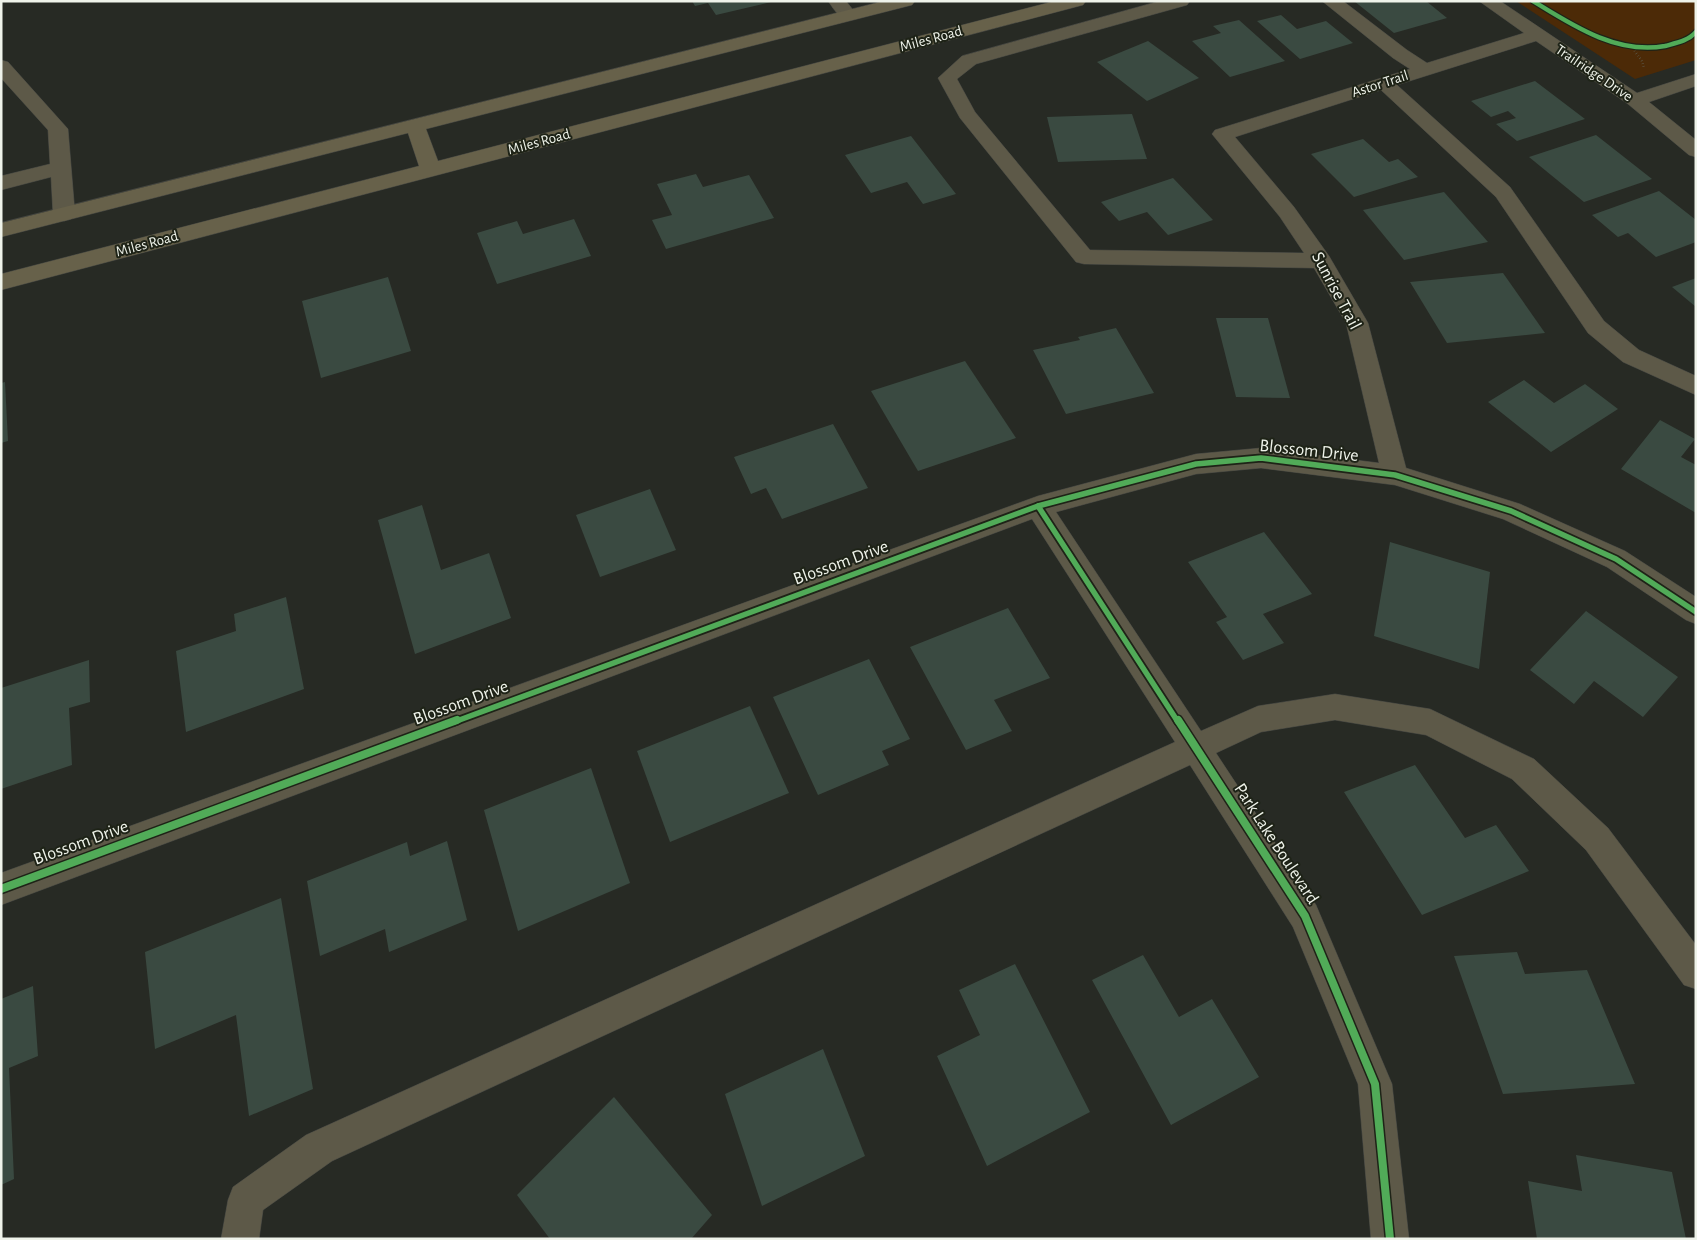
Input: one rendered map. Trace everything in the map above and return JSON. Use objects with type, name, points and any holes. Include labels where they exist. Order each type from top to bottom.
[{"type":"main road","points":[[1,230],[415,125],[842,8],[906,1]]},
{"type":"main road","name":"Miles Road","points":[[1,282],[1077,1]]},
{"type":"main road","points":[[415,125],[431,170]]},
{"type":"street","points":[[1181,1],[969,60],[947,78],[967,114],[1084,257],[1321,261]]},
{"type":"street","points":[[1331,1],[1400,54],[1425,70]]},
{"type":"street","name":"Trailridge Drive","points":[[1488,1],[1635,100],[1696,151]]},
{"type":"street","name":"Astor Trail","points":[[1222,134],[1537,35]]},
{"type":"street","points":[[1,66],[58,129],[64,214]]},
{"type":"street","points":[[1635,100],[1696,80]]},
{"type":"street","points":[[1384,83],[1503,192],[1596,327],[1631,356],[1696,386]]},
{"type":"street","name":"Sunrise Trail","points":[[1222,134],[1288,212],[1321,261],[1357,323],[1395,476]]},
{"type":"street","points":[[1,183],[60,168]]},
{"type":"street","name":"Blossom Drive","points":[[1,889],[1038,506],[1196,464],[1261,458],[1395,476],[1511,511],[1616,559],[1696,612]]},
{"type":"street","name":"Park Lake Boulevard","points":[[1038,506],[1305,916],[1375,1084],[1390,1239]]},
{"type":"street","points":[[240,1239],[246,1200],[319,1148],[1258,719],[1335,706],[1430,722],[1523,769],[1597,839],[1696,973]]},
{"type":"path","points":[[1623,44],[1643,47]]},
{"type":"path","points":[[1635,46],[1633,49],[1644,67],[1641,73]]},
{"type":"shaded area","points":[[1516,1],[1696,1],[1696,60],[1635,79]]},
{"type":"building","points":[[692,1],[771,2],[716,15],[708,3],[695,6]]},
{"type":"building","points":[[1354,1],[1426,1],[1447,18],[1394,33]]},
{"type":"building","points":[[1281,15],[1297,29],[1326,21],[1353,43],[1300,59],[1257,21]]},
{"type":"building","points":[[1239,20],[1285,61],[1230,77],[1192,41],[1221,33],[1213,26]]},
{"type":"building","points":[[1148,41],[1199,78],[1147,101],[1097,62]]},
{"type":"building","points":[[1535,81],[1585,119],[1517,141],[1496,124],[1516,118],[1508,111],[1491,117],[1471,101]]},
{"type":"building","points":[[1132,114],[1147,159],[1058,162],[1047,117]]},
{"type":"building","points":[[1596,135],[1652,179],[1584,202],[1529,157]]},
{"type":"building","points":[[911,136],[956,194],[923,204],[907,182],[871,193],[845,155]]},
{"type":"building","points":[[1363,139],[1389,162],[1398,159],[1418,177],[1354,197],[1311,154]]},
{"type":"building","points":[[696,174],[703,187],[749,175],[774,218],[666,249],[652,220],[672,215],[657,184]]},
{"type":"building","points":[[1173,178],[1213,220],[1168,235],[1147,212],[1119,221],[1101,202]]},
{"type":"building","points":[[1659,191],[1696,220],[1696,242],[1656,257],[1628,233],[1618,237],[1592,215]]},
{"type":"building","points":[[1444,192],[1488,242],[1404,260],[1363,210]]},
{"type":"building","points":[[574,219],[591,256],[497,284],[477,233],[517,221],[523,234]]},
{"type":"building","points":[[1503,273],[1545,333],[1447,343],[1410,282]]},
{"type":"building","points":[[388,277],[411,351],[321,378],[302,301]]},
{"type":"building","points":[[1696,278],[1696,307],[1672,287]]},
{"type":"building","points":[[1216,318],[1268,318],[1290,398],[1236,397]]},
{"type":"building","points":[[1116,328],[1154,393],[1066,414],[1033,350],[1080,340],[1078,337]]},
{"type":"building","points":[[965,361],[1016,438],[918,471],[871,391]]},
{"type":"building","points":[[1524,380],[1554,403],[1585,384],[1618,409],[1551,452],[1488,402]]},
{"type":"building","points":[[5,382],[8,441],[1,443],[1,383]]},
{"type":"building","points":[[1660,420],[1695,439],[1681,457],[1696,465],[1696,513],[1621,469]]},
{"type":"building","points":[[833,424],[868,488],[782,519],[766,488],[751,494],[734,457]]},
{"type":"building","points":[[650,489],[676,550],[600,577],[576,515]]},
{"type":"building","points":[[422,505],[441,570],[489,553],[511,618],[415,654],[378,520]]},
{"type":"building","points":[[1264,532],[1312,594],[1263,614],[1284,643],[1243,660],[1216,622],[1227,617],[1188,562]]},
{"type":"building","points":[[1390,542],[1490,572],[1479,669],[1374,636]]},
{"type":"building","points":[[286,597],[304,689],[186,732],[176,651],[236,631],[234,614]]},
{"type":"building","points":[[1008,608],[1050,678],[994,700],[1012,731],[966,750],[910,647]]},
{"type":"building","points":[[1586,611],[1678,677],[1643,717],[1594,681],[1574,704],[1530,670]]},
{"type":"building","points":[[869,659],[910,739],[882,751],[889,765],[818,795],[773,697]]},
{"type":"building","points":[[89,660],[90,702],[69,708],[72,765],[1,789],[1,688]]},
{"type":"building","points":[[750,706],[789,793],[670,842],[637,751]]},
{"type":"building","points":[[1415,765],[1465,838],[1496,825],[1529,871],[1422,915],[1344,792]]},
{"type":"building","points":[[591,768],[630,883],[518,931],[484,810]]},
{"type":"building","points":[[447,841],[467,920],[389,952],[385,929],[320,956],[307,881],[407,842],[410,856]]},
{"type":"building","points":[[281,898],[313,1089],[249,1116],[236,1015],[155,1049],[145,952]]},
{"type":"building","points":[[1517,952],[1525,974],[1587,970],[1635,1084],[1503,1094],[1454,956]]},
{"type":"building","points":[[1143,955],[1179,1017],[1212,999],[1259,1077],[1171,1125],[1092,980]]},
{"type":"building","points":[[1015,964],[1090,1112],[987,1166],[937,1056],[980,1035],[959,990]]},
{"type":"building","points":[[33,986],[38,1056],[9,1068],[14,1179],[1,1185],[1,999]]},
{"type":"building","points":[[823,1049],[865,1156],[762,1206],[725,1094]]},
{"type":"building","points":[[614,1097],[712,1215],[691,1239],[550,1239],[517,1195]]},
{"type":"building","points":[[1576,1155],[1672,1172],[1686,1239],[1537,1239],[1528,1181],[1582,1191]]},
{"type":"cycle path","points":[[1533,1],[1582,30],[1618,44],[1636,47],[1655,47],[1688,39],[1696,32]]},
{"type":"cycle path","points":[[1,889],[1038,506],[1196,464],[1261,458],[1395,475],[1511,511],[1616,559],[1696,612]]},
{"type":"cycle path","points":[[1038,506],[1305,916],[1375,1084],[1390,1239]]}]
